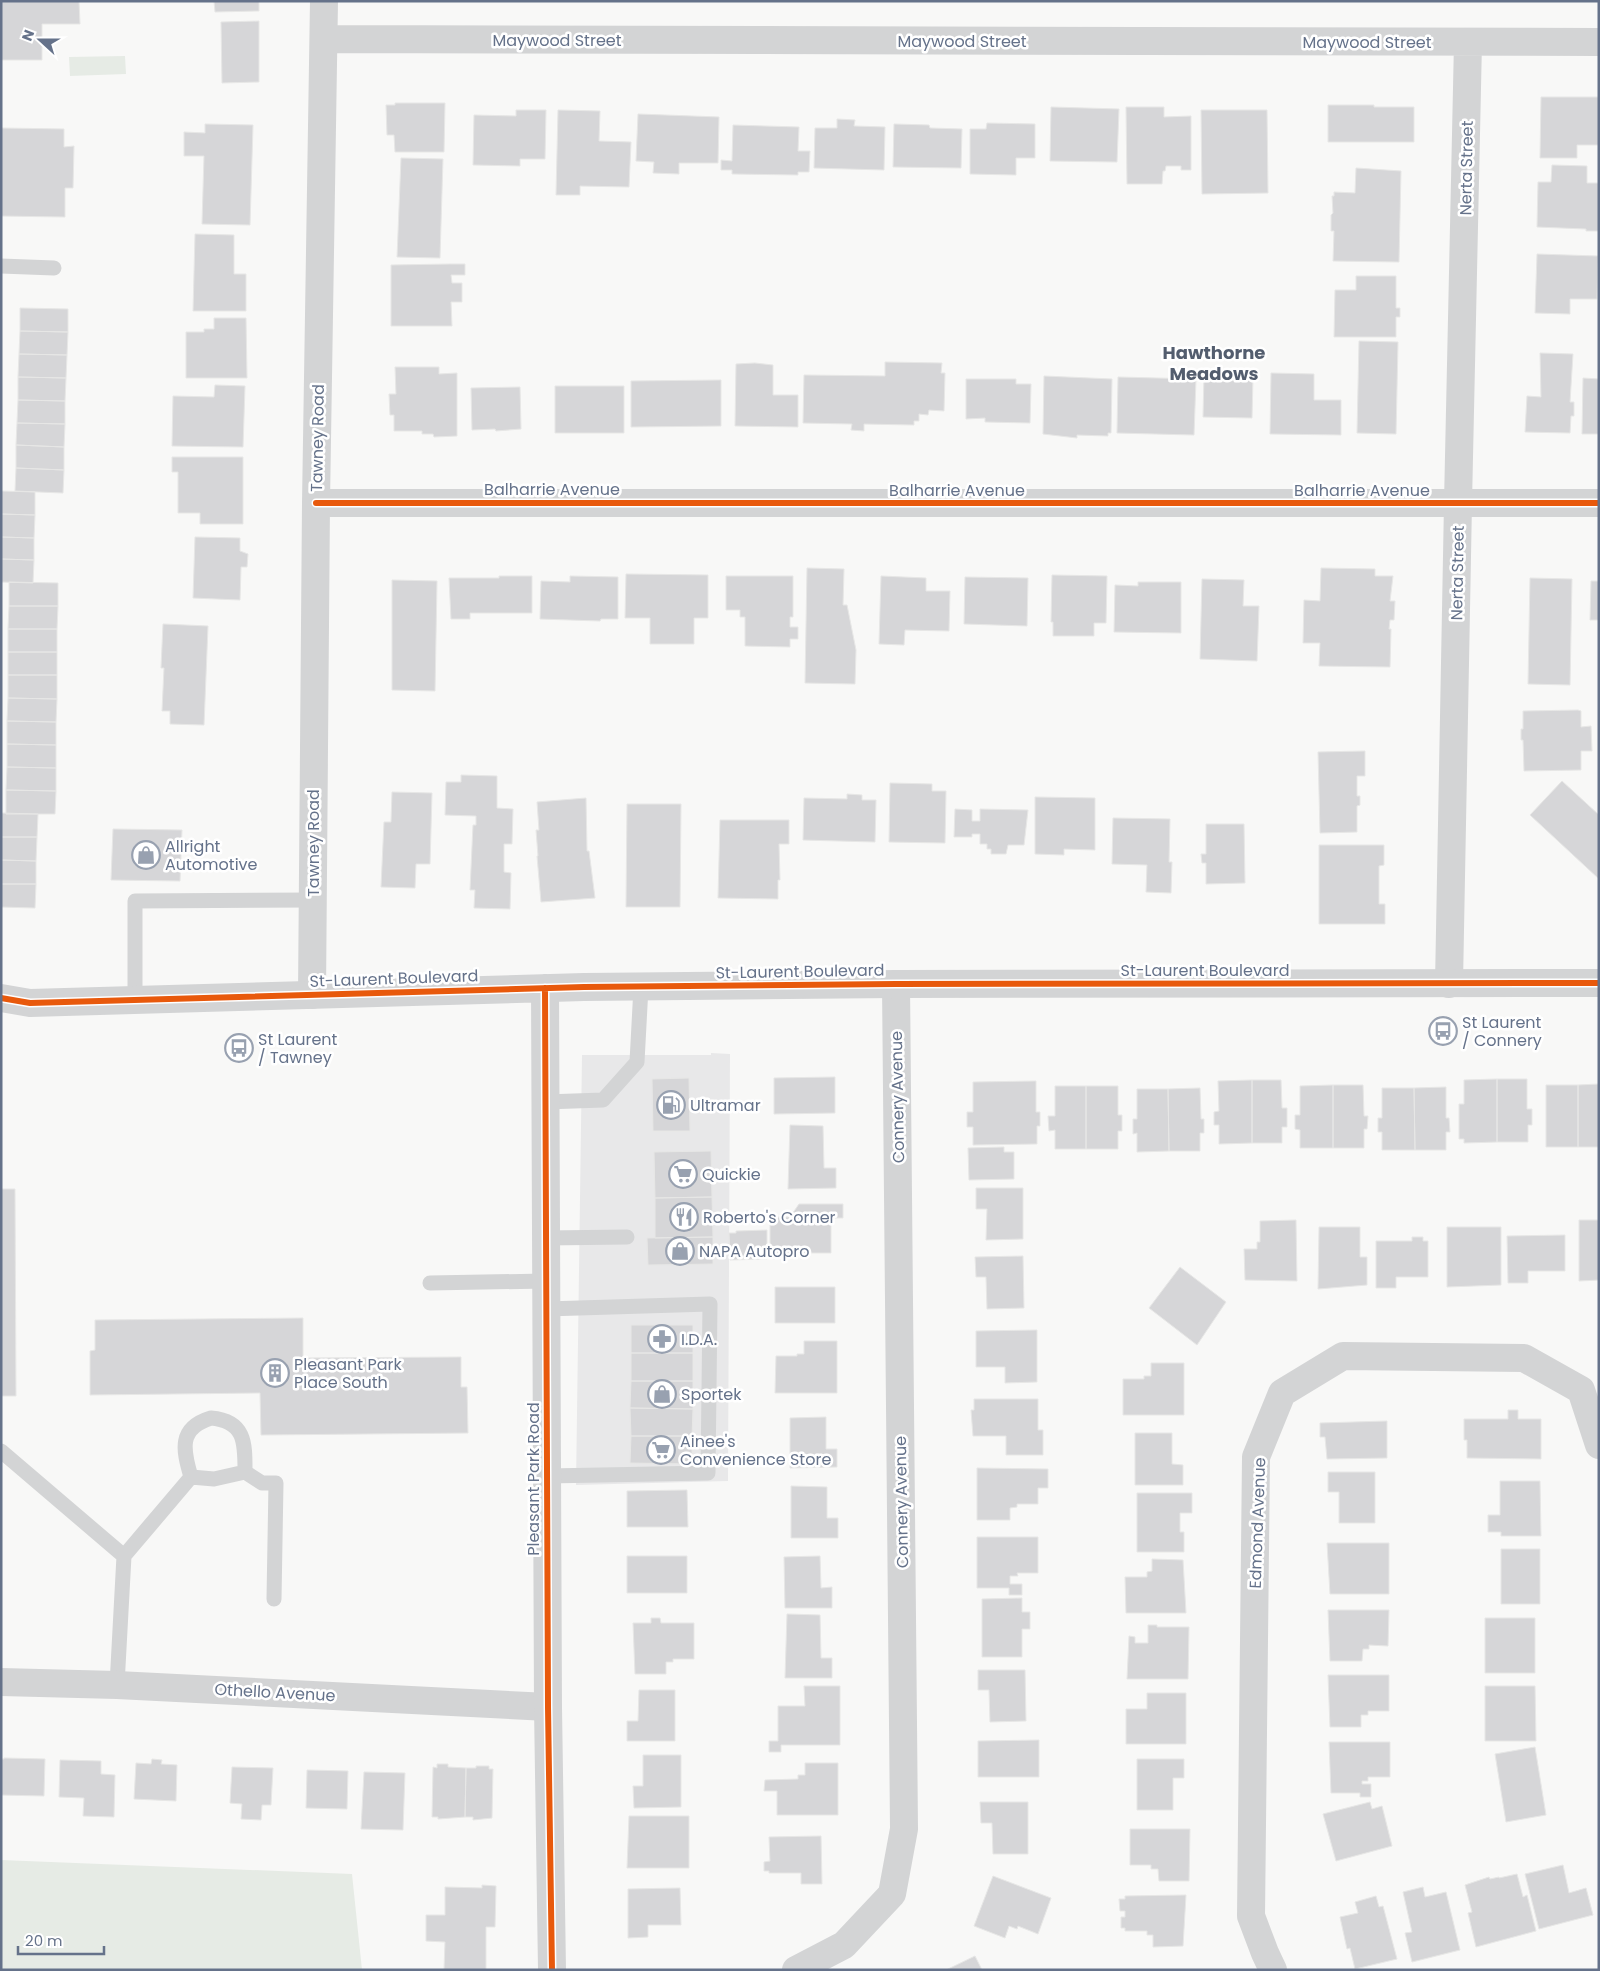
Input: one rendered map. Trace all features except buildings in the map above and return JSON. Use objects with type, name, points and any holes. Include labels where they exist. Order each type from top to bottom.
[{"type":"street","name":"Tawney Road","points":[[312,995],[316,503],[325,39],[324,1]]},
{"type":"street","name":"Maywood Street","points":[[325,39],[1599,42]]},
{"type":"street","name":"Nerta Street","points":[[1450,984],[1468,42]]},
{"type":"street","name":"Balharrie Avenue","points":[[316,503],[1599,503]]},
{"type":"street","name":"St-Laurent Boulevard","points":[[1,998],[30,1003],[545,988],[896,984],[1599,983]]},
{"type":"street","name":"Connery Avenue","points":[[796,1970],[844,1945],[892,1894],[904,1829],[896,984]]},
{"type":"street","name":"Pleasant Park Road","points":[[545,988],[548,1706],[552,1970]]},
{"type":"street","name":"St-Laurent Boulevard","points":[[1,1010],[30,1003]]},
{"type":"street","name":"Edmond Avenue","points":[[1273,1970],[1251,1916],[1256,1457],[1282,1393],[1343,1356],[1524,1358],[1581,1390],[1599,1444]]},
{"type":"street","name":"Othello Avenue","points":[[1,1682],[117,1685],[548,1706]]},
{"type":"lane","points":[[1,266],[54,268]]},
{"type":"lane","points":[[135,1000],[135,901],[313,900]]},
{"type":"lane","points":[[546,1102],[602,1100],[637,1062],[641,987]]},
{"type":"lane","points":[[546,1238],[627,1237]]},
{"type":"lane","points":[[430,1283],[546,1280]]},
{"type":"lane","points":[[546,1309],[710,1304],[708,1474],[547,1476]]},
{"type":"lane","points":[[191,1478],[184,1456],[187,1436],[193,1427],[202,1421],[212,1418],[232,1423],[239,1430],[244,1439],[245,1472]]},
{"type":"lane","points":[[1,1451],[124,1556]]},
{"type":"lane","points":[[191,1478],[214,1479],[245,1472],[262,1483],[276,1483],[274,1599]]},
{"type":"lane","points":[[117,1685],[124,1556],[191,1478]]},
{"type":"shaded area","points":[[125,56],[126,74],[70,76],[69,57]]},
{"type":"shaded area","points":[[711,1053],[730,1054],[728,1481],[576,1485],[582,1055],[711,1055]]},
{"type":"shaded area","points":[[1,1860],[352,1874],[362,1970],[1,1970]]},
{"type":"cycle path","points":[[316,503],[1599,503]]},
{"type":"cycle path","points":[[1,998],[30,1003],[584,987],[896,984],[1599,983]]},
{"type":"cycle path","points":[[545,988],[548,1707],[552,1970]]},
{"type":"place","name":"Allright Automotive","points":[[146,855]]},
{"type":"place","name":"St Laurent / Connery","points":[[1443,1031]]},
{"type":"place","name":"St Laurent / Tawney","points":[[239,1048]]},
{"type":"place","name":"Ultramar","points":[[671,1105]]},
{"type":"place","name":"Quickie","points":[[683,1174]]},
{"type":"place","name":"Roberto's Corner","points":[[684,1217]]},
{"type":"place","name":"NAPA Autopro","points":[[680,1251]]},
{"type":"place","name":"I.D.A.","points":[[662,1339]]},
{"type":"place","name":"Pleasant Park Place South","points":[[275,1373]]},
{"type":"place","name":"Sportek","points":[[662,1394]]},
{"type":"place","name":"Ainee's Convenience Store","points":[[661,1450]]},
{"type":"district","name":"Hawthorne Meadows","points":[[1214,363]]}]
